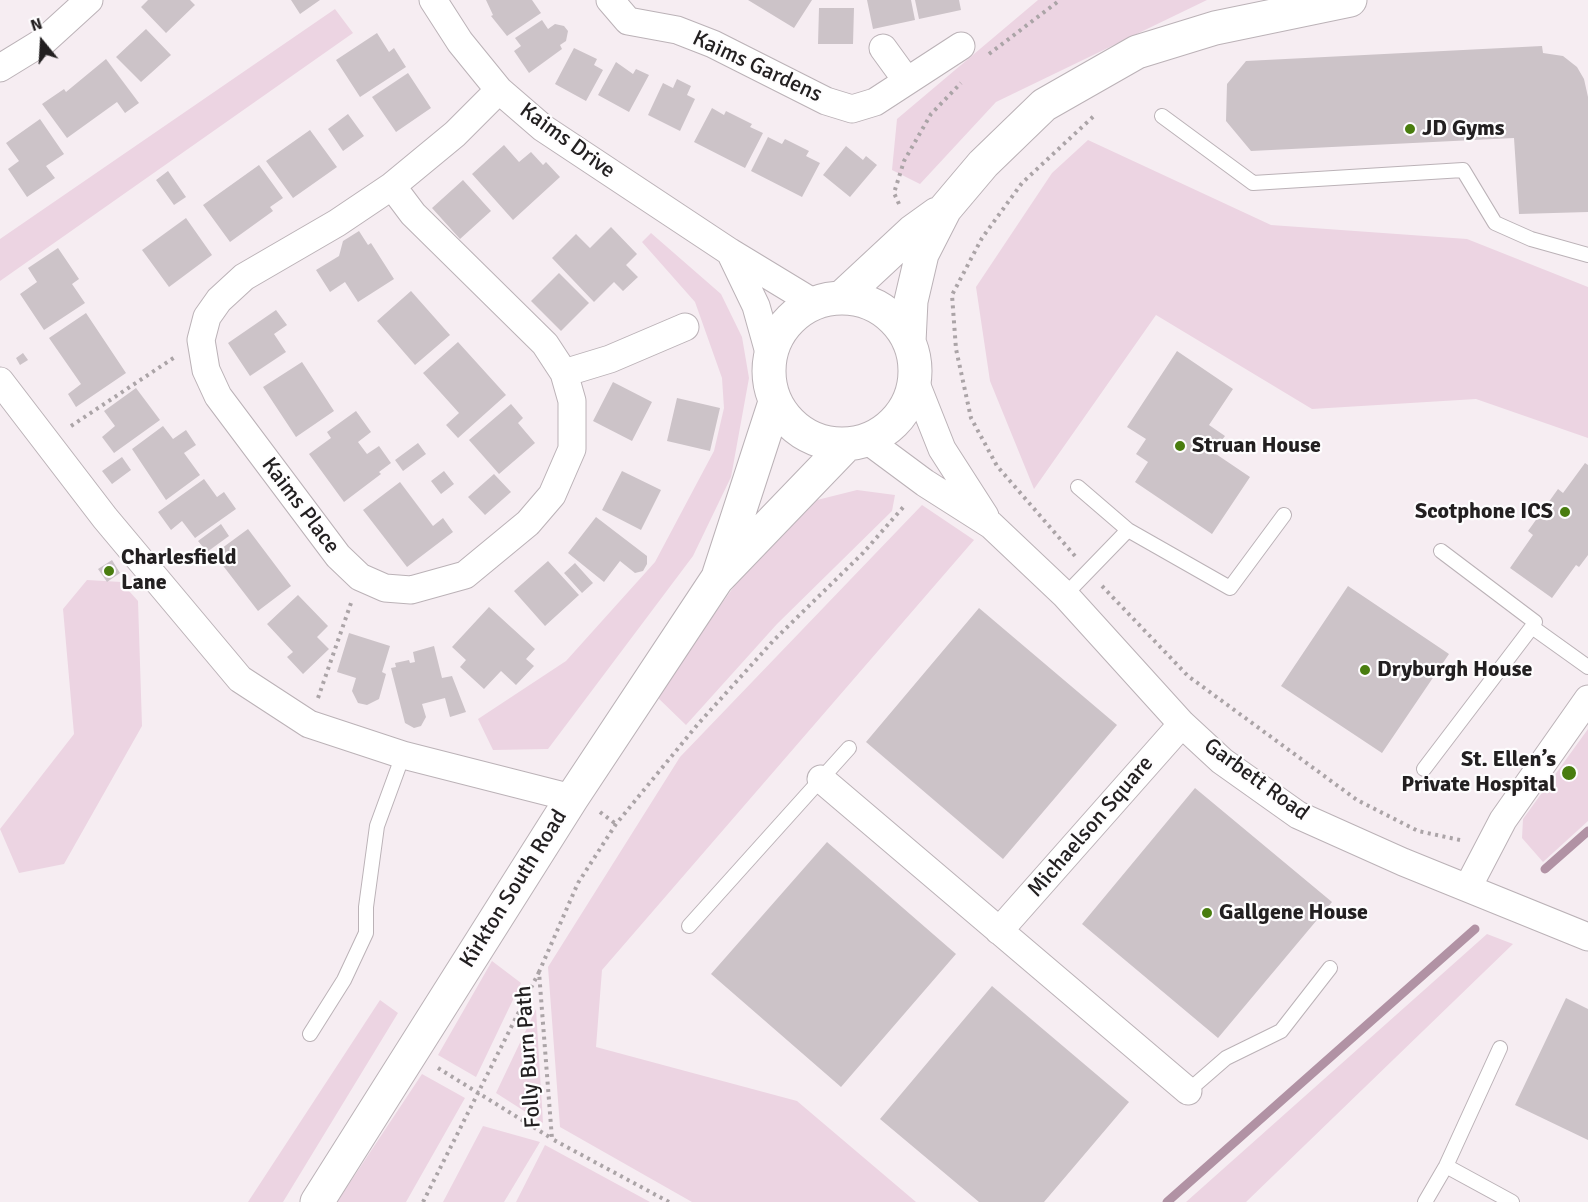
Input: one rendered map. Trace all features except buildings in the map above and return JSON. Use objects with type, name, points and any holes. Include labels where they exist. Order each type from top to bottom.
[{"type":"street","points":[[0,68],[44,41],[89,0]]},
{"type":"street","name":"Kaims Drive","points":[[433,0],[460,42],[499,90],[543,128],[730,252],[828,300]]},
{"type":"street","name":"Kaims Gardens","points":[[610,0],[628,21],[677,30],[713,44],[826,101],[852,108],[875,102],[907,81],[972,53]]},
{"type":"street","points":[[909,342],[912,301],[922,254],[945,209],[983,164],[1044,105],[1137,52],[1215,28],[1350,0]]},
{"type":"street","points":[[883,48],[907,81]]},
{"type":"street","name":"Kaims Place","points":[[392,186],[413,214],[545,344],[564,373],[572,400],[572,449],[552,495],[528,523],[465,575],[411,590],[385,588],[360,577],[338,556],[218,396],[206,369],[201,340],[207,317],[219,300],[244,277],[337,223],[392,186],[454,134],[499,90]]},
{"type":"street","points":[[770,356],[783,327],[796,314],[828,300],[912,232],[945,209]]},
{"type":"street","points":[[730,252],[756,306],[770,356],[769,377],[775,402],[786,418],[806,435],[833,444],[857,442],[884,431],[896,420],[907,405],[915,381],[915,364],[909,342],[902,329],[881,309],[861,300],[828,300]]},
{"type":"street","points":[[564,373],[610,359],[685,327]]},
{"type":"street","points":[[0,381],[105,518],[240,679],[309,724],[403,755],[572,798]]},
{"type":"street","name":"Garbett Road","points":[[915,381],[942,449],[991,525]]},
{"type":"street","name":"Kirkton South Road","points":[[717,579],[775,402]]},
{"type":"street","name":"Garbett Road","points":[[857,442],[991,525],[1065,595],[1182,724],[1222,761],[1298,815],[1403,862],[1588,937]]},
{"type":"street","name":"Kirkton South Road","points":[[317,1202],[572,798],[717,579],[857,442]]},
{"type":"street","points":[[1468,887],[1503,820],[1588,699]]},
{"type":"street","name":"Michaelson Square","points":[[999,931],[1182,724]]},
{"type":"street","points":[[821,779],[1188,1091]]},
{"type":"lane","points":[[1162,116],[1253,183],[1463,170],[1495,223],[1531,239],[1588,255]]},
{"type":"lane","points":[[1078,487],[1128,530],[1230,588],[1284,515]]},
{"type":"lane","points":[[1065,595],[1128,530]]},
{"type":"lane","points":[[1424,770],[1535,622],[1441,551]]},
{"type":"lane","points":[[1532,627],[1588,667]]},
{"type":"lane","points":[[689,926],[849,748]]},
{"type":"lane","points":[[310,1034],[344,980],[366,933],[366,907],[377,826],[403,755]]},
{"type":"lane","points":[[1188,1091],[1226,1058],[1281,1031],[1330,968]]},
{"type":"lane","points":[[1425,1202],[1446,1166],[1500,1048]]},
{"type":"lane","points":[[1446,1166],[1512,1202]]},
{"type":"path","points":[[972,53],[1060,0]]},
{"type":"path","points":[[912,232],[894,194],[904,161],[931,114],[968,76]]},
{"type":"path","points":[[68,427],[201,340]]},
{"type":"path","name":"Folly Burn Path","points":[[669,1202],[552,1139],[539,972],[578,883],[616,824],[698,724],[759,657],[863,553],[925,483]]},
{"type":"path","points":[[309,724],[360,577]]},
{"type":"path","points":[[423,1202],[539,972]]},
{"type":"path","points":[[444,1071],[552,1139]]},
{"type":"shaded area","points":[[1038,0],[1207,0],[996,102],[920,184],[892,170],[897,119]]},
{"type":"shaded area","points":[[335,9],[353,33],[0,281],[0,239]]},
{"type":"shaded area","points":[[1088,140],[1271,225],[1467,239],[1588,287],[1588,438],[1476,399],[1312,409],[1156,315],[1034,489],[990,381],[976,287],[1052,173]]},
{"type":"shaded area","points":[[651,233],[721,294],[742,337],[749,378],[731,477],[693,556],[548,749],[493,750],[478,719],[566,661],[655,562],[714,451],[724,408],[722,378],[695,302],[642,242]]},
{"type":"shaded area","points":[[857,490],[895,495],[892,511],[777,624],[686,725],[656,696],[735,585],[817,500]]},
{"type":"shaded area","points":[[922,505],[974,540],[602,970],[596,1047],[797,1101],[916,1202],[692,1202],[560,1127],[548,967],[680,757]]},
{"type":"shaded area","points":[[87,580],[121,582],[138,601],[142,726],[64,864],[19,873],[0,829],[74,734],[63,609]]},
{"type":"shaded area","points":[[1588,729],[1588,821],[1543,862],[1522,838],[1523,819]]},
{"type":"shaded area","points":[[1487,934],[1513,944],[1246,1202],[1186,1202]]},
{"type":"shaded area","points":[[492,961],[521,983],[476,1077],[438,1055]]},
{"type":"shaded area","points":[[380,1000],[398,1013],[283,1202],[248,1202]]},
{"type":"shaded area","points":[[536,1009],[543,1123],[496,1093]]},
{"type":"shaded area","points":[[422,1074],[465,1098],[406,1202],[337,1202]]},
{"type":"shaded area","points":[[483,1126],[540,1142],[504,1202],[443,1202]]},
{"type":"shaded area","points":[[545,1145],[650,1202],[516,1202]]},
{"type":"waterway","points":[[1545,869],[1588,831]]},
{"type":"waterway","points":[[1167,1202],[1475,929]]},
{"type":"place","name":"JD Gyms","points":[[1410,129]]},
{"type":"place","name":"Struan House","points":[[1180,446]]},
{"type":"place","name":"Scotphone ICS","points":[[1565,512]]},
{"type":"place","name":"Charlesfield Lane","points":[[109,571]]},
{"type":"place","name":"Dryburgh House","points":[[1365,670]]},
{"type":"place","name":"St. Ellen’s Private Hospital","points":[[1569,773]]},
{"type":"place","name":"Gallgene House","points":[[1207,913]]}]
